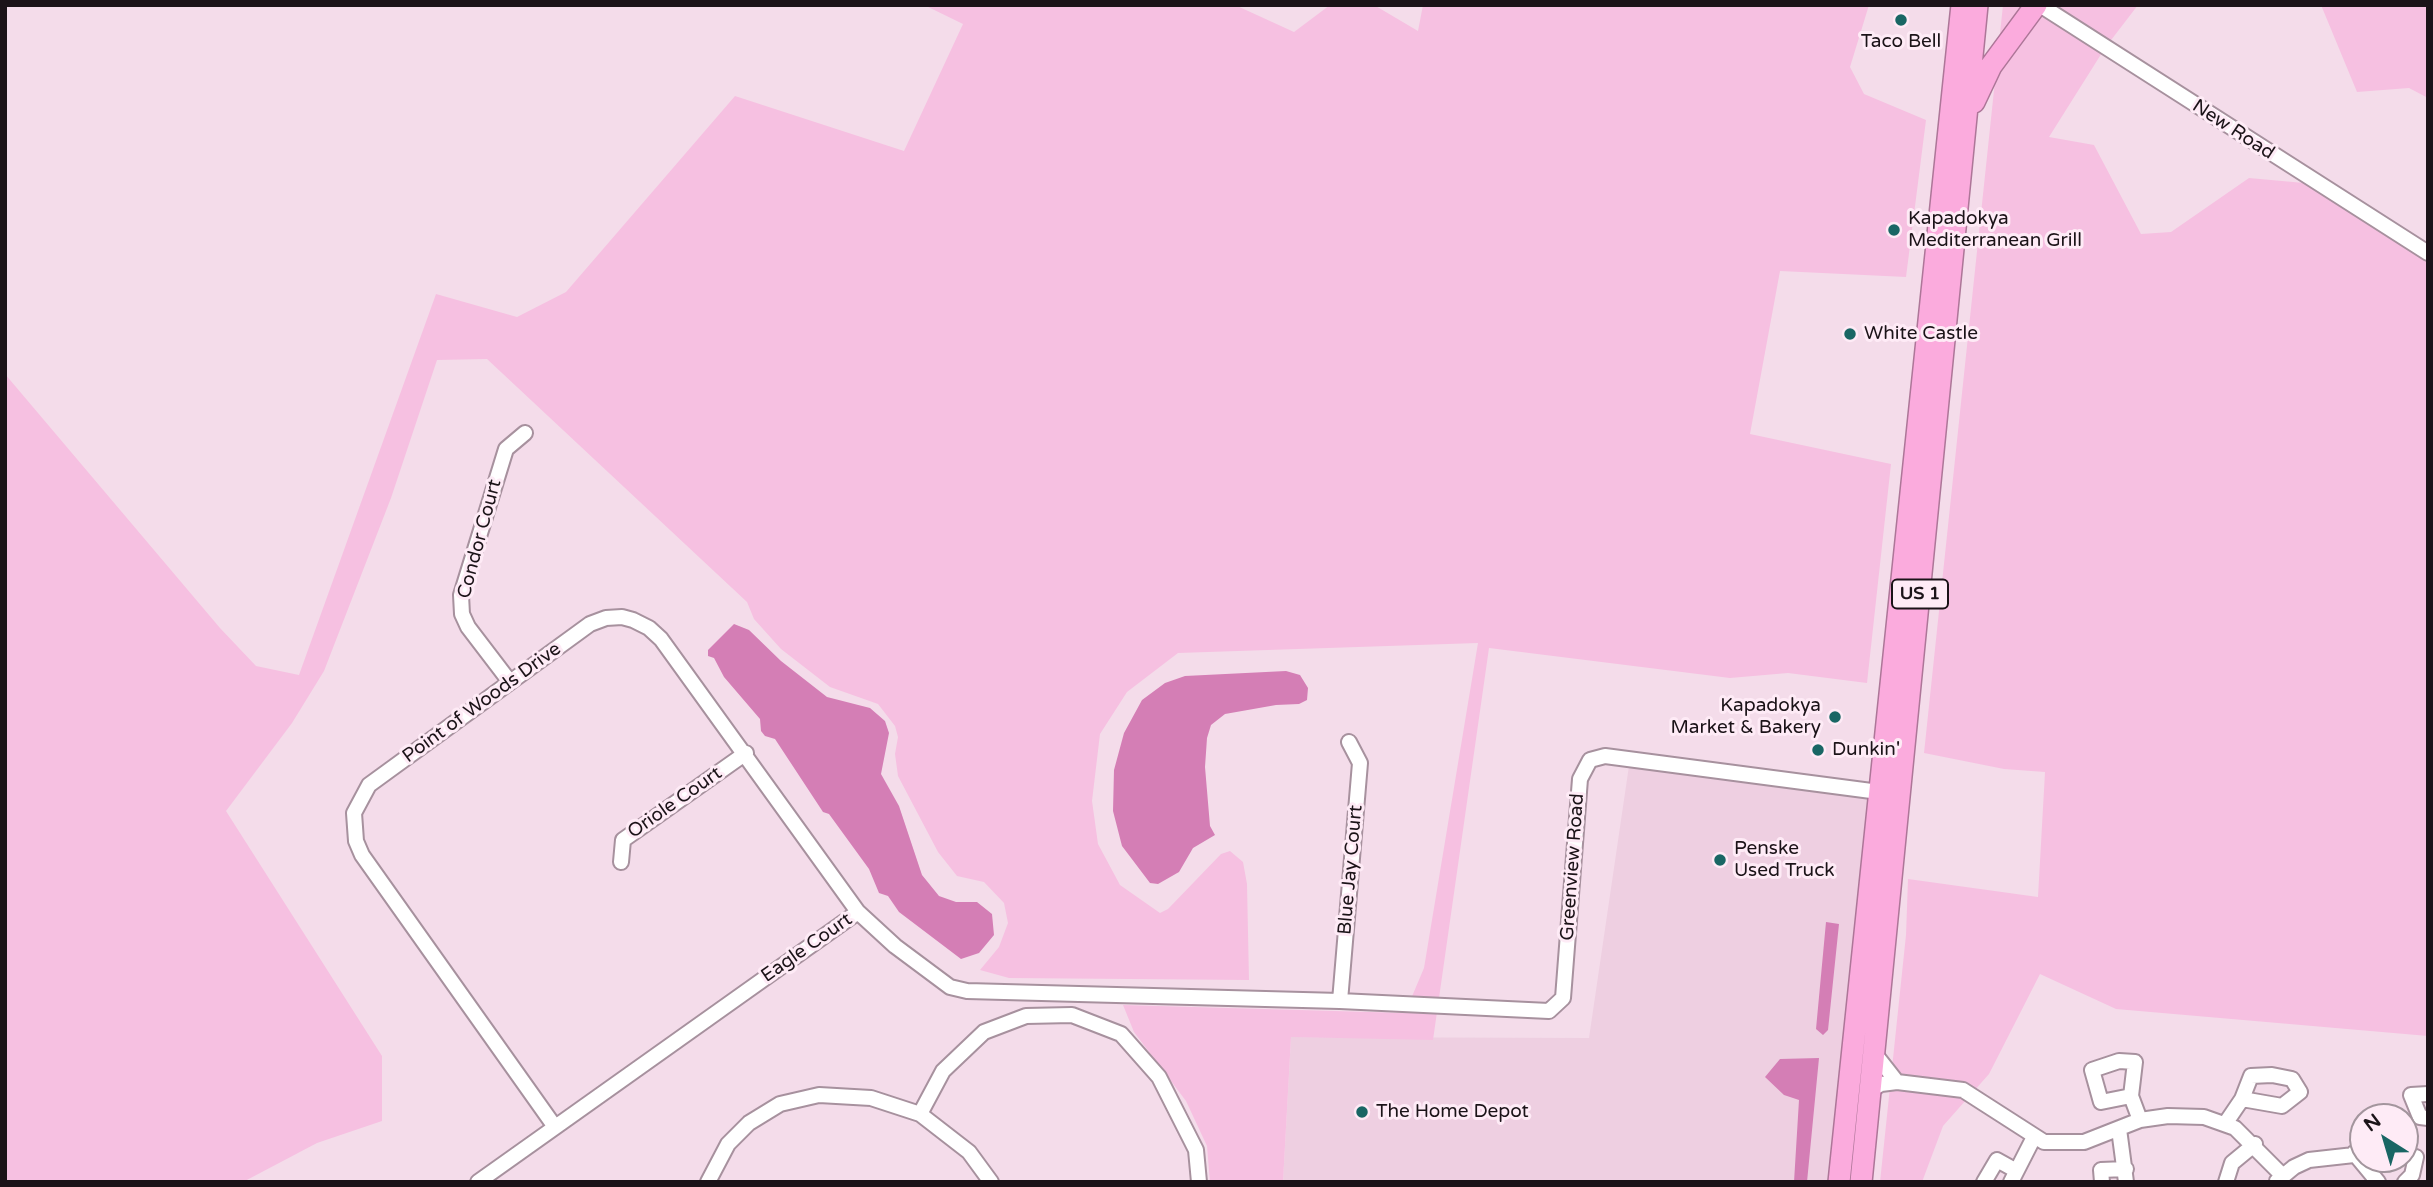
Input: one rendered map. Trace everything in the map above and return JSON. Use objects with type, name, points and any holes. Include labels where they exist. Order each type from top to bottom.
[{"type":"highway","name":"US 1","points":[[1839,1182],[1962,5]]},
{"type":"highway","name":"US 1","points":[[1861,1182],[1977,5]]},
{"type":"highway","points":[[1965,135],[1975,98],[1991,66],[2038,5]]},
{"type":"street","name":"New Road","points":[[2038,5],[2428,253]]},
{"type":"street","name":"Condor Court","points":[[510,682],[468,627],[462,614],[461,595],[506,449],[525,433]]},
{"type":"street","name":"Point of Woods Drive","points":[[555,1127],[362,855],[354,825],[360,797],[369,785],[590,624],[622,617],[649,628],[661,639],[746,753],[858,912]]},
{"type":"street","name":"Blue Jay Court","points":[[1340,1001],[1360,763],[1349,742]]},
{"type":"street","name":"Oriole Court","points":[[621,862],[623,840],[746,753]]},
{"type":"street","name":"Greenview Road","points":[[1340,1001],[1540,1012],[1549,1012],[1556,1006],[1563,998],[1580,779],[1590,760],[1598,757],[1879,792]]},
{"type":"street","name":"Eagle Court","points":[[478,1182],[858,912],[895,946],[950,988],[967,991],[1340,1001]]},
{"type":"street","points":[[920,1114],[943,1071],[984,1032],[1026,1016],[1072,1015],[1121,1034],[1159,1077],[1196,1150],[1199,1182]]},
{"type":"street","points":[[1875,1054],[1897,1082]]},
{"type":"street","points":[[1870,1090],[1881,1084],[1897,1082],[1963,1090],[2044,1142],[2084,1142],[2140,1120],[2186,1115],[2225,1124],[2255,1144],[2279,1178],[2309,1160],[2349,1155]]},
{"type":"street","points":[[2428,1094],[2412,1095],[2420,1117],[2428,1118]]},
{"type":"street","points":[[708,1182],[728,1144],[749,1123],[780,1104],[819,1095],[871,1098],[920,1114],[969,1152],[991,1182]]},
{"type":"street","points":[[2131,1096],[2140,1120]]},
{"type":"street","points":[[2225,1124],[2242,1099]]},
{"type":"street","points":[[2102,1182],[2101,1170],[2126,1175],[2119,1129]]},
{"type":"street","points":[[1984,1182],[1997,1160],[2013,1176],[2034,1137]]},
{"type":"street","points":[[2226,1182],[2232,1163],[2255,1144]]},
{"type":"shaded area","points":[[924,5],[1235,5],[1294,32],[1330,5],[1374,5],[1418,31],[1423,5],[1869,5],[1850,67],[1864,94],[1926,120],[1906,277],[1780,271],[1750,434],[1891,464],[1867,683],[1788,673],[1730,678],[1489,648],[1433,1040],[1291,1037],[1283,1182],[1210,1182],[1207,1146],[1186,1101],[1134,1032],[1123,1005],[1405,1013],[1424,968],[1478,643],[1178,653],[1127,692],[1100,734],[1092,801],[1098,844],[1120,885],[1160,913],[1168,909],[1221,854],[1230,851],[1243,862],[1247,884],[1249,980],[1009,978],[980,970],[999,947],[1008,923],[1004,903],[984,882],[957,876],[938,852],[898,776],[895,754],[898,737],[895,726],[878,704],[830,687],[781,649],[754,619],[747,602],[487,359],[437,360],[391,498],[324,671],[292,723],[226,811],[382,1056],[382,1121],[317,1143],[243,1182],[5,1182],[5,374],[220,628],[256,666],[299,675],[436,294],[517,317],[566,292],[735,96],[904,151],[963,24]]},
{"type":"shaded area","points":[[2003,5],[2138,5],[2105,48],[2049,137],[2094,145],[2141,234],[2171,232],[2249,178],[2315,184],[2428,252],[2428,1036],[2116,1009],[2040,974],[1989,1074],[1943,1126],[1922,1182],[1880,1182],[1906,935],[1908,879],[2038,897],[2045,772],[2004,769],[1924,753]]},
{"type":"shaded area","points":[[2321,5],[2428,5],[2428,98],[2409,88],[2357,92]]},
{"type":"shaded area","points":[[734,624],[749,630],[781,661],[827,697],[870,708],[885,721],[889,733],[881,774],[899,806],[922,875],[939,896],[956,902],[977,902],[992,914],[994,935],[979,953],[961,959],[899,912],[888,896],[879,893],[869,869],[829,814],[823,812],[775,739],[765,736],[761,731],[760,719],[724,677],[714,658],[708,656],[708,650]]},
{"type":"shaded area","points":[[1286,671],[1300,675],[1308,688],[1307,700],[1299,704],[1225,714],[1211,725],[1207,738],[1205,767],[1210,826],[1215,835],[1193,848],[1179,872],[1158,884],[1150,883],[1122,846],[1113,811],[1114,770],[1124,733],[1142,700],[1165,683],[1185,676]]},
{"type":"shaded area","points":[[1630,759],[1879,792],[1839,1182],[1283,1182],[1291,1037],[1589,1038]]},
{"type":"shaded area","points":[[1826,922],[1839,924],[1828,1030],[1823,1035],[1816,1029]]},
{"type":"shaded area","points":[[1819,1058],[1807,1182],[1794,1182],[1799,1100],[1784,1095],[1765,1077],[1780,1059]]},
{"type":"place","name":"Taco Bell","points":[[1901,20]]},
{"type":"place","name":"Kapadokya Mediterranean Grill","points":[[1894,230]]},
{"type":"place","name":"White Castle","points":[[1850,334]]},
{"type":"place","name":"Kapadokya Market & Bakery","points":[[1835,717]]},
{"type":"place","name":"Dunkin'","points":[[1818,750]]},
{"type":"place","name":"Penske Used Truck","points":[[1720,860]]},
{"type":"place","name":"The Home Depot","points":[[1362,1112]]}]
